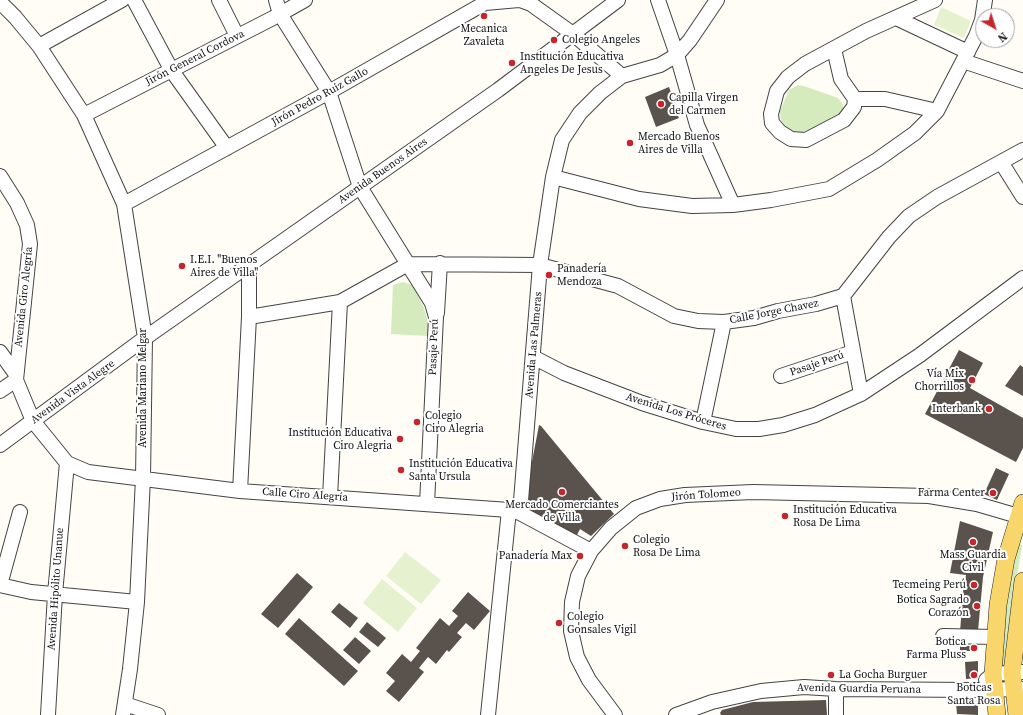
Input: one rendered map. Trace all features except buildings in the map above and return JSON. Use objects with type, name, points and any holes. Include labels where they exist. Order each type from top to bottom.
[{"type":"main road","points":[[997,715],[994,682],[995,637],[999,597],[1006,559],[1021,509]]},
{"type":"main road","points":[[1017,715],[1023,581]]},
{"type":"street","points":[[39,46],[122,0]]},
{"type":"street","points":[[134,0],[172,71],[227,148]]},
{"type":"street","points":[[219,0],[238,36]]},
{"type":"street","name":"Pasaje Perú","points":[[276,0],[280,14],[329,92],[360,187],[432,303],[436,317],[427,504]]},
{"type":"street","name":"Jirón General Cordova","points":[[84,115],[172,71],[305,0]]},
{"type":"street","name":"Avenida Buenos Aires","points":[[145,338],[498,90],[618,0]]},
{"type":"street","points":[[658,0],[677,55],[697,125],[733,205]]},
{"type":"street","name":"Avenida Las Palmeras","points":[[488,715],[533,356],[540,265],[553,177],[562,140],[580,113],[600,92],[622,76],[660,65],[677,55],[690,40],[717,0]]},
{"type":"street","points":[[834,49],[841,79],[855,99],[854,107],[844,120],[806,140],[791,139],[780,132],[772,123],[771,114],[778,91],[788,76],[805,64],[866,31],[935,0]]},
{"type":"street","points":[[553,177],[639,200],[692,206],[733,205],[771,200],[829,189],[877,160],[914,133],[936,111],[976,36],[982,20],[986,0]]},
{"type":"street","name":"Jirón Pedro Ruiz Gallo","points":[[124,204],[329,92],[484,2],[525,1],[573,34],[622,76]]},
{"type":"street","name":"Avenida Mariano Melgar","points":[[0,2],[15,16],[39,46],[84,115],[124,204],[145,338],[143,478],[137,602],[124,709]]},
{"type":"street","points":[[896,18],[965,56],[1023,81]]},
{"type":"street","points":[[855,99],[885,99],[936,111]]},
{"type":"street","points":[[861,394],[843,296],[888,237],[909,216],[937,197],[1023,150]]},
{"type":"street","points":[[1001,162],[1023,197]]},
{"type":"street","name":"Avenida Giro Alegría","points":[[0,176],[17,202],[25,219],[30,244],[15,376],[33,421]]},
{"type":"street","points":[[436,317],[440,263]]},
{"type":"street","name":"Calle Jorge Chavez","points":[[408,264],[440,263],[540,265],[618,286],[674,316],[698,321],[724,322],[754,318],[778,311],[816,304],[843,296]]},
{"type":"street","points":[[249,317],[340,302],[408,264]]},
{"type":"street","points":[[240,491],[249,317],[248,265]]},
{"type":"street","name":"Avenida Los Próceres","points":[[533,356],[564,373],[635,401],[703,422],[736,429],[759,429],[815,415],[861,394],[920,355],[1023,278]]},
{"type":"street","points":[[330,497],[340,302]]},
{"type":"street","points":[[703,422],[724,322]]},
{"type":"street","name":"Avenida Vista Alegre","points":[[0,445],[145,338]]},
{"type":"street","points":[[0,352],[15,376],[0,391]]},
{"type":"street","name":"Pasaje Perú","points":[[781,376],[853,352]]},
{"type":"street","name":"Calle Ciro Alegría","points":[[33,421],[66,463],[88,472],[240,491],[514,511],[591,550]]},
{"type":"street","name":"Avenida Hipólito Unanue","points":[[48,715],[55,594],[66,463]]},
{"type":"street","name":"Jirón Tolomeo","points":[[614,715],[589,680],[577,657],[572,631],[572,602],[578,576],[591,550],[611,528],[636,508],[660,499],[685,495],[753,492],[929,496],[977,504],[1021,509]]},
{"type":"street","points":[[20,512],[0,585],[31,592],[137,602]]},
{"type":"street","points":[[943,636],[995,637]]},
{"type":"street","points":[[994,682],[1018,672]]},
{"type":"street","points":[[994,682],[1018,689]]},
{"type":"street","name":"Avenida Guardia Peruana","points":[[676,715],[712,702],[761,691],[804,687],[836,689],[974,690],[994,682]]},
{"type":"street","points":[[836,689],[836,715]]},
{"type":"street","points":[[124,709],[158,715]]},
{"type":"green space","points":[[941,7],[971,21],[964,38],[934,25]]},
{"type":"green space","points":[[798,85],[838,98],[843,105],[844,112],[833,124],[802,132],[791,131],[781,120],[780,111],[789,90]]},
{"type":"green space","points":[[403,282],[412,285],[422,303],[426,315],[429,336],[391,334],[393,285]]},
{"type":"green space","points":[[1016,543],[1022,545],[1012,607],[1006,667],[999,667],[1005,605]]},
{"type":"green space","points":[[405,552],[441,580],[421,604],[386,576]]},
{"type":"green space","points":[[382,579],[417,608],[398,632],[363,603]]},
{"type":"place","name":"Mecanica Zavaleta","points":[[484,16]]},
{"type":"place","name":"Colegio Angeles","points":[[554,40]]},
{"type":"place","name":"Institución Educativa Angeles De Jesus","points":[[512,63]]},
{"type":"place","name":"Capilla Virgen del Carmen","points":[[661,104]]},
{"type":"place","name":"Mercado Buenos Aires de Villa","points":[[630,143]]},
{"type":"place","name":"I.E.I. \"Buenos Aires de Villa\"","points":[[182,266]]},
{"type":"place","name":"Panadería Mendoza","points":[[549,275]]},
{"type":"place","name":"Vía Mix Chorrillos","points":[[972,380]]},
{"type":"place","name":"Interbank","points":[[989,409]]},
{"type":"place","name":"Colegio Ciro Alegria","points":[[417,422]]},
{"type":"place","name":"Institución Educativa Ciro Alegria","points":[[400,439]]},
{"type":"place","name":"Institución Educativa Santa Ursula","points":[[401,470]]},
{"type":"place","name":"Mercado Comerciantes de Villa","points":[[562,492]]},
{"type":"place","name":"Farma Center","points":[[993,493]]},
{"type":"place","name":"Institución Educativa Rosa De Lima","points":[[785,516]]},
{"type":"place","name":"Mass Guardia Civil","points":[[973,542]]},
{"type":"place","name":"Colegio Rosa De Lima","points":[[625,546]]},
{"type":"place","name":"Panadería Max","points":[[580,556]]},
{"type":"place","name":"Tecmeing Perú","points":[[974,585]]},
{"type":"place","name":"Botica Sagrado Corazón","points":[[977,606]]},
{"type":"place","name":"Colegio Gonsales Vigil","points":[[559,623]]},
{"type":"place","name":"Botica Farma Pluss","points":[[974,648]]},
{"type":"place","name":"La Gocha Burguer","points":[[831,675]]},
{"type":"place","name":"Boticas Santa Rosa","points":[[974,675]]}]
